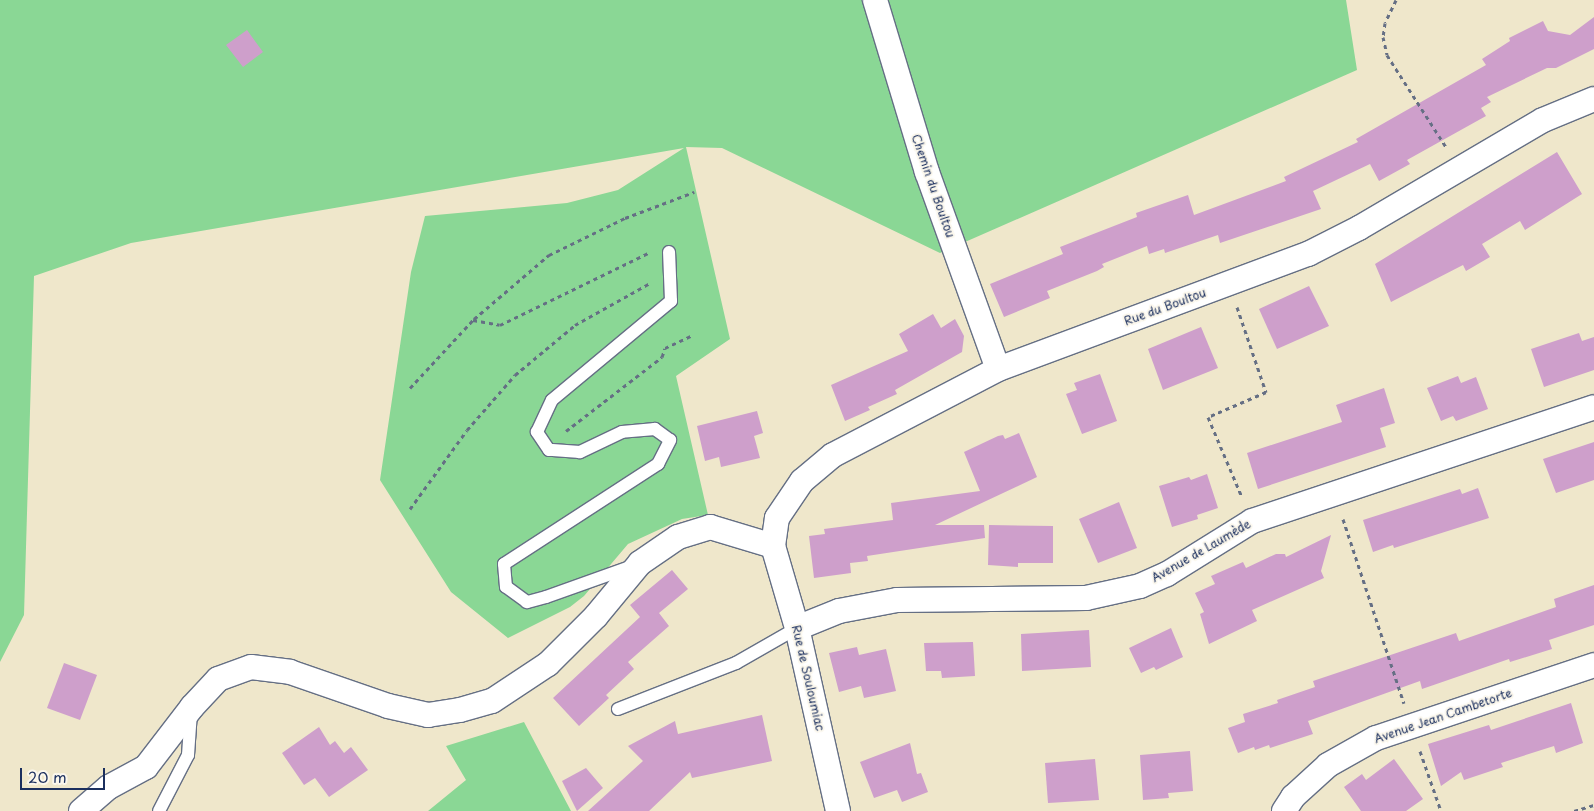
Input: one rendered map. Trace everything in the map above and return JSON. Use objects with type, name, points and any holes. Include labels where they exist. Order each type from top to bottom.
[{"type":"street","name":"Chemin du Boultou","points":[[875,0],[927,172],[998,369]]},
{"type":"street","name":"Rue du Boultou","points":[[773,546],[778,518],[802,480],[833,455],[998,369],[1308,254],[1359,228],[1543,120],[1594,99]]},
{"type":"street","name":"Avenue de Laumède","points":[[797,628],[839,611],[897,600],[1086,598],[1140,586],[1167,574],[1252,521],[1594,407]]},
{"type":"street","points":[[81,811],[109,788],[146,767],[192,707],[218,679],[252,667],[290,672],[388,706],[428,715],[492,701],[548,664],[596,616],[640,563],[678,537],[710,527],[773,546]]},
{"type":"street","name":"Rue de Souloumiac","points":[[773,546],[797,628],[837,811]]},
{"type":"street","name":"Avenue Jean Cambetorte","points":[[1284,811],[1293,797],[1328,765],[1376,738],[1594,665]]},
{"type":"lane","points":[[640,563],[527,602],[506,586],[504,564],[658,464],[670,440],[655,429],[622,432],[580,452],[549,450],[537,432],[552,400],[671,301],[669,252]]},
{"type":"lane","points":[[618,710],[736,663],[797,628]]},
{"type":"lane","points":[[159,811],[188,754],[192,707]]},
{"type":"path","points":[[1396,0],[1385,23],[1383,38],[1387,54],[1460,169]]},
{"type":"path","points":[[410,388],[473,320],[549,255],[625,218],[694,192]]},
{"type":"path","points":[[473,320],[500,325],[644,253],[669,252]]},
{"type":"path","points":[[410,509],[467,430],[514,374],[575,325],[670,271]]},
{"type":"path","points":[[1229,283],[1266,392],[1208,416],[1252,521]]},
{"type":"path","points":[[549,450],[569,426],[662,357],[665,348],[693,335]]},
{"type":"path","points":[[1335,494],[1441,811]]},
{"type":"path","points":[[1574,811],[1594,805]]},
{"type":"green space","points":[[0,0],[1346,0],[1357,70],[940,253],[722,148],[686,147],[730,339],[676,376],[708,515],[682,519],[628,544],[584,596],[570,607],[508,638],[451,592],[380,480],[411,272],[425,216],[567,203],[618,190],[684,148],[131,243],[34,276],[24,615],[0,662]]},
{"type":"green space","points":[[524,722],[571,811],[428,811],[466,780],[446,746]]},
{"type":"building","points":[[1594,17],[1594,49],[1556,68],[1547,68],[1487,97],[1491,102],[1481,108],[1486,116],[1407,160],[1410,164],[1379,181],[1370,164],[1313,191],[1321,209],[1220,243],[1218,235],[1165,253],[1164,249],[1149,254],[1147,246],[1102,264],[1104,267],[1097,271],[1047,291],[1050,298],[1004,317],[990,284],[1063,254],[1060,247],[1137,217],[1136,213],[1188,195],[1194,215],[1286,181],[1284,177],[1358,142],[1356,139],[1486,65],[1482,59],[1510,41],[1509,38],[1543,21],[1548,31],[1570,35]]},
{"type":"building","points":[[247,30],[263,52],[243,67],[226,45]]},
{"type":"building","points":[[1557,152],[1582,194],[1525,230],[1520,221],[1482,244],[1490,257],[1466,271],[1463,265],[1391,302],[1375,264]]},
{"type":"building","points":[[1309,286],[1329,326],[1277,349],[1259,309]]},
{"type":"building","points":[[933,314],[941,328],[955,319],[964,336],[962,352],[895,390],[897,394],[868,407],[870,410],[845,421],[831,385],[908,351],[899,334]]},
{"type":"building","points":[[1201,327],[1218,368],[1163,390],[1148,349]]},
{"type":"building","points":[[1579,333],[1582,341],[1594,337],[1594,370],[1544,387],[1531,349]]},
{"type":"building","points":[[1100,374],[1117,421],[1082,434],[1066,394],[1077,390],[1074,383]]},
{"type":"building","points":[[1458,376],[1461,383],[1476,377],[1488,409],[1456,421],[1453,416],[1441,421],[1427,388]]},
{"type":"building","points":[[1384,388],[1395,423],[1380,428],[1386,447],[1258,489],[1247,453],[1342,422],[1336,405]]},
{"type":"building","points":[[757,411],[763,433],[754,436],[760,458],[721,467],[719,457],[705,461],[697,426]]},
{"type":"building","points":[[1019,433],[1037,477],[935,525],[984,525],[985,538],[867,556],[868,561],[850,563],[851,573],[814,578],[809,536],[825,534],[824,529],[893,520],[891,503],[980,491],[964,452],[998,436],[1003,435],[1005,439]]},
{"type":"building","points":[[1594,442],[1594,480],[1556,493],[1543,459]]},
{"type":"building","points":[[1207,474],[1218,508],[1197,515],[1198,519],[1172,527],[1159,486],[1189,477],[1191,480]]},
{"type":"building","points":[[1478,488],[1489,518],[1394,548],[1393,545],[1373,552],[1363,520],[1460,489],[1462,494]]},
{"type":"building","points":[[1119,502],[1137,548],[1098,563],[1079,519]]},
{"type":"building","points":[[989,525],[1053,526],[1053,563],[1018,563],[1018,567],[988,565]]},
{"type":"building","points":[[1331,535],[1321,571],[1324,578],[1252,610],[1257,621],[1209,644],[1200,614],[1204,612],[1195,593],[1215,584],[1211,576],[1243,562],[1246,568],[1276,554],[1285,554],[1286,557]]},
{"type":"building","points":[[672,570],[688,589],[659,613],[669,626],[628,662],[634,669],[606,695],[609,698],[579,726],[553,698],[640,617],[630,605]]},
{"type":"building","points":[[1594,585],[1594,625],[1549,640],[1552,649],[1510,662],[1509,659],[1422,689],[1420,681],[1308,721],[1313,734],[1270,748],[1269,745],[1255,750],[1254,747],[1238,753],[1228,728],[1245,722],[1243,714],[1278,703],[1277,700],[1315,687],[1313,681],[1456,633],[1459,641],[1556,607],[1554,599]]},
{"type":"building","points":[[1171,628],[1183,657],[1156,670],[1154,667],[1141,673],[1129,648]]},
{"type":"building","points":[[1089,630],[1091,667],[1022,671],[1021,634]]},
{"type":"building","points":[[973,642],[975,676],[942,678],[941,671],[926,671],[924,643]]},
{"type":"building","points":[[857,647],[859,655],[886,649],[896,691],[864,698],[861,686],[839,692],[829,653]]},
{"type":"building","points":[[64,663],[97,675],[80,720],[47,708]]},
{"type":"building","points":[[1571,703],[1583,743],[1556,753],[1554,746],[1501,763],[1503,767],[1464,780],[1461,772],[1441,786],[1428,744],[1489,725],[1491,730]]},
{"type":"building","points":[[762,715],[772,761],[692,778],[690,772],[649,811],[588,811],[643,761],[628,746],[675,721],[678,734]]},
{"type":"building","points":[[319,727],[330,745],[335,741],[344,753],[351,747],[368,770],[329,797],[315,778],[304,785],[282,753]]},
{"type":"building","points":[[910,743],[917,774],[921,773],[928,792],[902,802],[897,790],[874,798],[860,762]]},
{"type":"building","points":[[1190,751],[1193,791],[1168,793],[1169,798],[1143,800],[1140,755]]},
{"type":"building","points":[[1095,759],[1099,800],[1048,803],[1045,763]]},
{"type":"building","points":[[1394,759],[1423,799],[1406,811],[1361,811],[1344,787],[1362,774],[1366,780]]},
{"type":"building","points":[[586,768],[603,788],[577,811],[562,781]]}]
